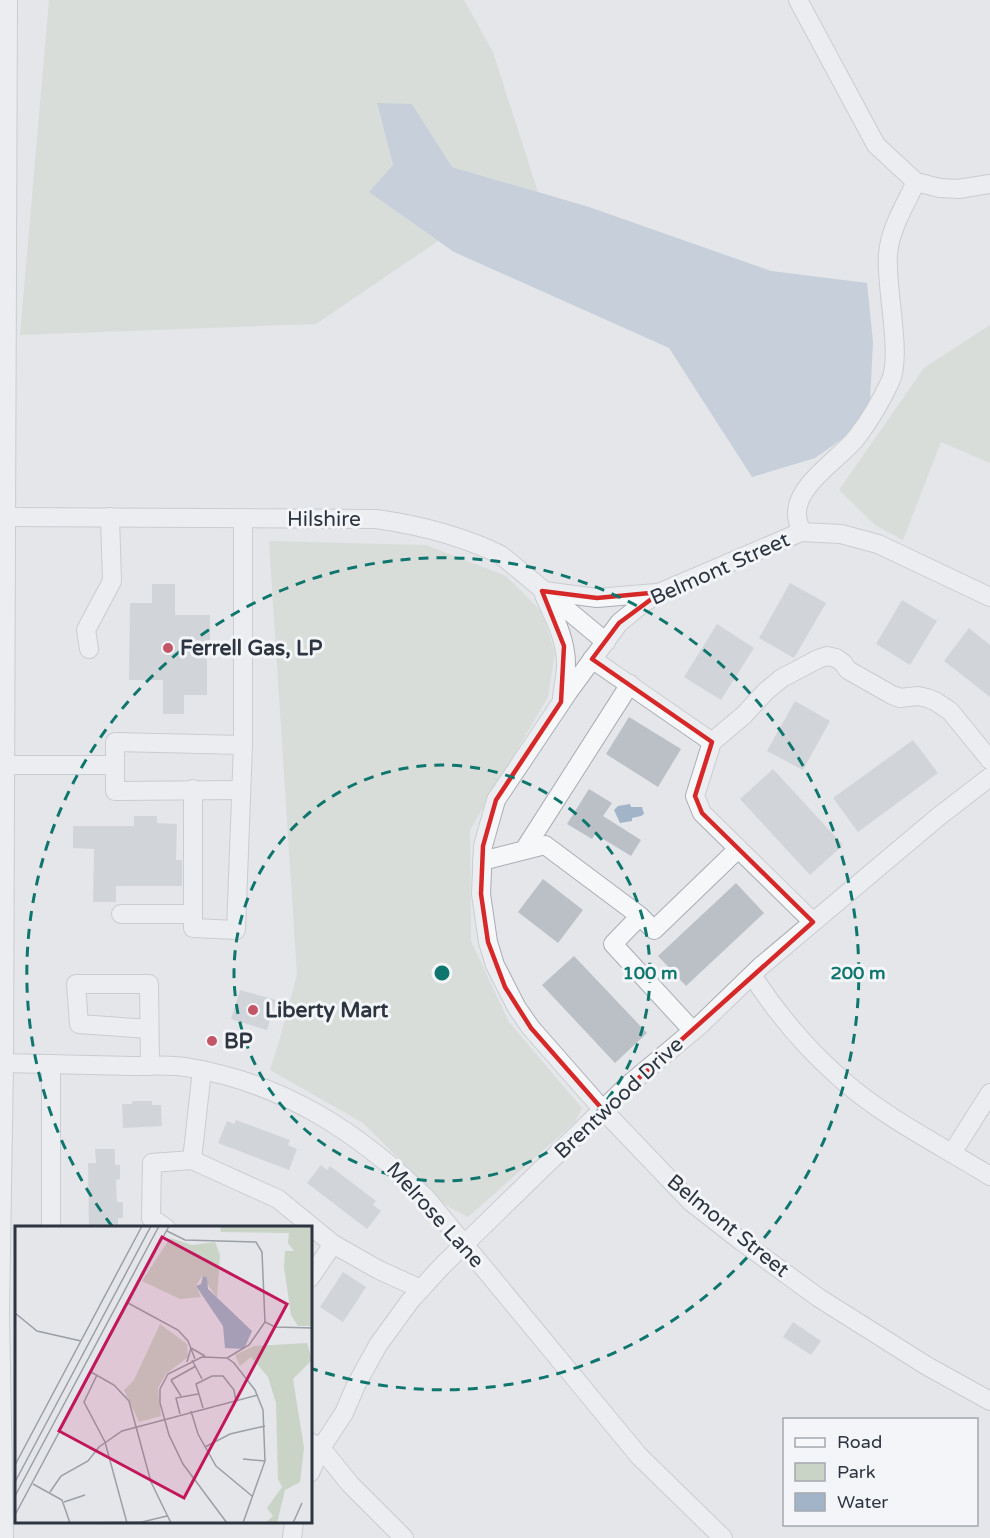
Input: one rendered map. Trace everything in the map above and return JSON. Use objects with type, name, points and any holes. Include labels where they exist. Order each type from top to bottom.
[{"type":"street","points":[[4,1538],[0,1312],[4,1063],[8,0]]},
{"type":"street","points":[[798,0],[876,145],[916,182],[940,189],[990,184]]},
{"type":"street","points":[[916,182],[896,222],[888,255],[895,356],[892,379],[856,438],[811,482],[800,499],[797,514],[801,532],[860,537],[990,597]]},
{"type":"street","name":"Hilshire","points":[[5,517],[376,519],[404,523],[483,546],[501,555],[606,642]]},
{"type":"street","points":[[89,649],[86,630],[112,581],[110,517]]},
{"type":"street","points":[[193,789],[193,928],[236,930],[243,745],[243,519]]},
{"type":"street","name":"Belmont Street","points":[[801,532],[661,592],[619,623],[561,702],[496,800],[488,823],[482,861],[483,918],[495,965],[505,987],[531,1028],[603,1110],[691,1202],[819,1298],[873,1333],[990,1401]]},
{"type":"street","points":[[542,591],[597,598],[661,592]]},
{"type":"street","name":"Belmont Street","points":[[542,591],[559,627],[564,646],[566,664],[561,702]]},
{"type":"street","points":[[813,922],[702,813],[695,796],[712,742],[744,715],[766,690],[799,667],[827,656],[836,658],[848,670],[892,695],[900,698],[918,696],[943,705],[990,760]]},
{"type":"street","points":[[592,659],[712,742]]},
{"type":"street","points":[[524,850],[630,684]]},
{"type":"street","points":[[241,790],[115,791],[113,765],[115,742],[243,745]]},
{"type":"street","points":[[5,765],[113,765]]},
{"type":"street","name":"Brentwood Drive","points":[[312,1464],[316,1445],[344,1413],[356,1384],[378,1345],[421,1289],[442,1266],[627,1086],[813,922],[938,817],[990,777]]},
{"type":"street","points":[[482,861],[545,845],[640,916],[654,930],[738,849]]},
{"type":"street","points":[[121,914],[193,914]]},
{"type":"street","points":[[640,916],[613,944],[693,1030]]},
{"type":"street","points":[[752,975],[788,1025],[808,1048],[842,1080],[880,1109],[990,1176]]},
{"type":"street","points":[[149,1029],[79,1024],[76,984],[149,984],[150,1066]]},
{"type":"street","name":"Melrose Lane","points":[[4,1063],[188,1067],[240,1080],[268,1090],[309,1108],[334,1123],[371,1148],[426,1198],[639,1456],[723,1538]]},
{"type":"street","points":[[51,1064],[51,1226]]},
{"type":"street","points":[[192,1160],[202,1070]]},
{"type":"street","points":[[952,1153],[990,1093]]},
{"type":"street","points":[[164,1226],[151,1218],[152,1163],[192,1160],[278,1199],[311,1226]]},
{"type":"street","points":[[312,1227],[333,1244],[379,1270],[421,1289]]},
{"type":"street","points":[[312,1275],[333,1244]]},
{"type":"street","points":[[316,1445],[350,1484],[404,1538]]},
{"type":"street","points":[[292,1538],[294,1523]]},
{"type":"highlighted area","points":[[542,591],[597,598],[661,592],[619,623],[592,659],[712,742],[695,796],[702,813],[813,922],[603,1110],[531,1028],[505,987],[488,942],[481,894],[483,846],[496,800],[561,702],[564,646]]},
{"type":"green space","points":[[49,0],[464,0],[493,52],[538,192],[452,167],[412,104],[377,104],[393,165],[370,192],[438,241],[316,324],[20,335]]},
{"type":"green space","points":[[990,325],[990,463],[941,442],[903,540],[875,525],[839,490],[924,368]]},
{"type":"green space","points":[[269,541],[426,545],[506,576],[541,611],[555,652],[548,697],[470,830],[471,941],[509,1022],[582,1108],[575,1122],[468,1217],[445,1205],[363,1123],[270,1070],[297,975]]},
{"type":"water","points":[[377,103],[412,104],[452,167],[589,207],[771,271],[867,283],[873,342],[869,420],[815,458],[752,477],[669,348],[454,252],[369,192],[393,165]]},
{"type":"water","points":[[630,804],[631,807],[642,807],[644,814],[632,818],[632,821],[620,823],[614,810],[618,806]]},
{"type":"building","points":[[790,583],[826,603],[794,658],[759,638]]},
{"type":"building","name":"Ferrell Gas, LP","points":[[152,584],[175,584],[175,615],[210,615],[210,640],[207,640],[207,695],[184,695],[184,714],[163,714],[163,680],[129,680],[130,603],[152,603]]},
{"type":"building","points":[[902,600],[937,621],[910,665],[876,644]]},
{"type":"building","points":[[717,624],[754,648],[721,700],[684,677]]},
{"type":"building","points":[[969,628],[990,645],[990,697],[944,661]]},
{"type":"building","points":[[795,701],[830,721],[803,770],[767,751]]},
{"type":"building","points":[[629,717],[681,749],[658,787],[606,754]]},
{"type":"building","points":[[913,740],[938,773],[858,832],[833,798]]},
{"type":"building","points":[[773,769],[843,845],[810,875],[740,799]]},
{"type":"building","points":[[589,789],[612,803],[603,816],[641,840],[631,856],[595,834],[592,839],[567,824]]},
{"type":"building","points":[[134,816],[157,816],[157,823],[177,824],[176,860],[182,860],[182,886],[116,886],[116,902],[93,902],[94,849],[73,848],[73,826],[134,826]]},
{"type":"building","points":[[543,879],[583,910],[558,943],[518,912]]},
{"type":"building","points":[[736,883],[764,913],[686,986],[658,956]]},
{"type":"building","points":[[574,956],[647,1033],[615,1063],[542,985]]},
{"type":"building","name":"Liberty Mart","points":[[240,990],[276,1000],[267,1030],[231,1019]]},
{"type":"building","points":[[132,1101],[152,1101],[152,1105],[161,1105],[162,1126],[123,1128],[122,1104],[132,1104]]},
{"type":"building","points":[[236,1120],[290,1140],[288,1145],[297,1149],[289,1170],[218,1143],[227,1121],[234,1124]]},
{"type":"building","points":[[95,1149],[115,1149],[115,1165],[120,1165],[120,1179],[116,1180],[117,1202],[123,1202],[123,1218],[118,1218],[118,1226],[89,1226],[88,1163],[96,1163]]},
{"type":"building","points":[[321,1165],[327,1170],[330,1166],[376,1201],[373,1205],[381,1211],[367,1229],[307,1183]]},
{"type":"building","points":[[343,1272],[366,1287],[343,1322],[320,1307]]},
{"type":"building","points":[[793,1322],[821,1341],[811,1355],[783,1337]]},
{"type":"place","name":"Ferrell Gas, LP","points":[[168,648]]},
{"type":"place","name":"Liberty Mart","points":[[253,1010]]},
{"type":"place","name":"BP","points":[[212,1041]]}]
